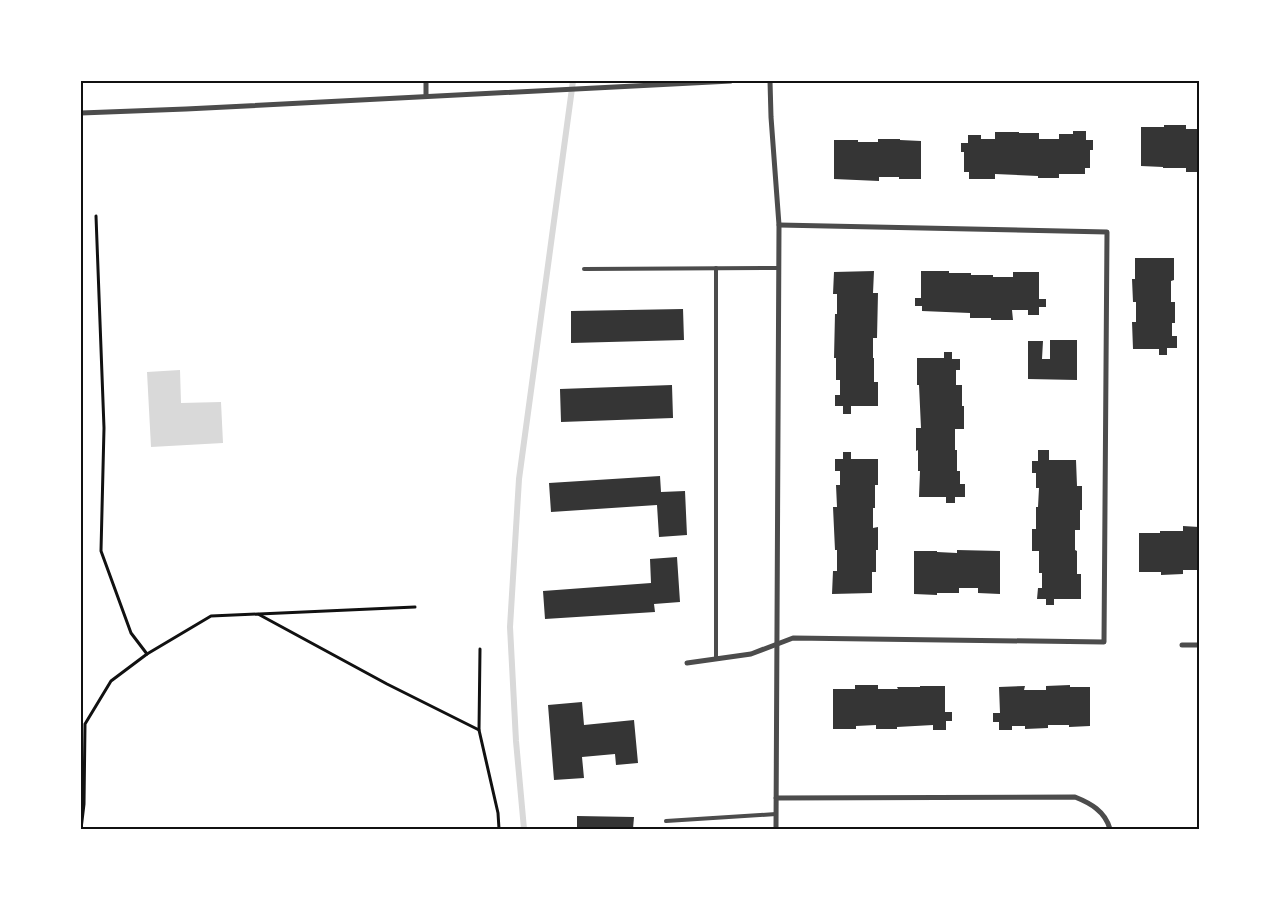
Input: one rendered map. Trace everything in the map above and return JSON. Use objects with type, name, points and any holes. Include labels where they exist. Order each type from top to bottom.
[{"type":"street","points":[[426,81],[426,96]]},
{"type":"street","points":[[81,113],[731,81]]},
{"type":"street","points":[[770,81],[779,225],[776,829]]},
{"type":"street","points":[[687,663],[751,654],[793,638],[1104,642],[1107,232],[779,225]]},
{"type":"street","points":[[1182,645],[1199,645]]},
{"type":"street","points":[[776,798],[1075,797],[1089,803],[1100,812],[1110,829]]},
{"type":"lane","points":[[716,268],[716,659]]},
{"type":"lane","points":[[584,269],[779,268]]},
{"type":"lane","points":[[666,821],[776,814]]},
{"type":"path","points":[[96,216],[104,428],[101,551],[131,633],[146,654]]},
{"type":"path","points":[[82,829],[85,724],[111,681],[146,654],[211,616],[415,607]]},
{"type":"path","points":[[258,614],[387,684],[479,730]]},
{"type":"path","points":[[480,649],[479,730],[498,813],[499,829]]},
{"type":"shaded area","points":[[180,370],[181,403],[221,402],[223,443],[151,447],[147,372]]},
{"type":"building","points":[[1164,125],[1186,125],[1186,129],[1199,129],[1199,172],[1186,172],[1186,168],[1141,166],[1141,127],[1164,127]]},
{"type":"building","points":[[1073,131],[1086,131],[1086,140],[1093,140],[1093,150],[1090,150],[1090,168],[1085,168],[1085,174],[1059,174],[1059,178],[1038,178],[1038,176],[995,174],[995,179],[969,179],[969,172],[964,172],[964,152],[961,152],[961,143],[968,143],[968,135],[981,135],[981,139],[995,139],[995,132],[1019,132],[1039,133],[1039,139],[1059,139],[1059,134],[1073,134]]},
{"type":"building","points":[[878,139],[921,141],[921,179],[879,177],[879,181],[834,179],[834,140],[878,142]]},
{"type":"building","points":[[1135,258],[1174,258],[1171,302],[1175,302],[1175,323],[1172,323],[1172,336],[1177,336],[1177,348],[1167,348],[1167,355],[1159,355],[1159,349],[1133,349],[1132,322],[1136,322],[1136,302],[1133,302],[1132,279],[1135,279]]},
{"type":"building","points":[[874,271],[873,293],[878,293],[877,338],[873,338],[873,358],[874,382],[878,382],[878,406],[851,406],[851,414],[843,414],[843,406],[835,406],[835,395],[840,395],[840,380],[836,380],[836,358],[834,358],[837,294],[833,294],[834,272]]},
{"type":"building","points":[[921,271],[949,271],[949,273],[971,273],[971,275],[993,275],[993,277],[1013,277],[1013,272],[1039,272],[1039,299],[1046,299],[1046,307],[1039,307],[1039,315],[1028,315],[1028,310],[1012,310],[1013,320],[970,318],[970,313],[922,311],[922,306],[915,306],[915,298],[921,298]]},
{"type":"building","points":[[683,309],[684,340],[571,343],[571,311]]},
{"type":"building","points":[[1050,340],[1077,340],[1077,380],[1028,379],[1028,341],[1043,341],[1042,359],[1050,359]]},
{"type":"building","points":[[944,352],[952,352],[952,359],[960,359],[960,370],[956,370],[956,385],[962,385],[962,406],[964,406],[964,429],[955,429],[955,450],[957,450],[957,471],[960,471],[960,484],[965,484],[965,497],[955,497],[955,503],[946,503],[946,497],[919,497],[920,471],[918,471],[918,450],[916,451],[916,428],[921,428],[919,385],[917,385],[917,358],[944,358]]},
{"type":"building","points":[[672,385],[673,418],[561,422],[560,389]]},
{"type":"building","points":[[1038,450],[1049,450],[1049,460],[1076,460],[1077,486],[1082,486],[1080,530],[1075,530],[1077,574],[1081,574],[1081,599],[1054,599],[1054,605],[1046,605],[1046,599],[1037,599],[1038,588],[1042,588],[1042,573],[1039,573],[1039,551],[1032,551],[1032,529],[1036,529],[1036,507],[1038,507],[1039,488],[1036,488],[1036,473],[1032,473],[1032,461],[1038,461]]},
{"type":"building","points":[[843,452],[851,452],[851,459],[878,459],[878,485],[875,485],[873,528],[878,527],[878,550],[876,550],[876,572],[872,572],[872,593],[832,594],[833,571],[837,571],[833,507],[837,507],[836,485],[840,485],[840,471],[835,471],[835,459],[843,459]]},
{"type":"building","points":[[660,476],[661,492],[685,491],[687,535],[659,537],[657,505],[551,512],[549,483]]},
{"type":"building","points":[[1183,526],[1199,527],[1199,570],[1183,570],[1183,574],[1161,575],[1161,572],[1139,572],[1139,533],[1183,531]]},
{"type":"building","points":[[957,550],[1000,551],[1000,594],[978,593],[978,588],[959,588],[959,593],[937,593],[937,595],[914,594],[914,551],[957,553]]},
{"type":"building","points":[[677,557],[680,602],[654,604],[655,612],[545,619],[543,591],[651,583],[650,559]]},
{"type":"building","points":[[855,685],[878,685],[878,689],[945,686],[945,712],[952,712],[952,721],[946,721],[946,730],[933,730],[933,725],[897,727],[897,729],[876,729],[876,725],[856,726],[856,729],[833,729],[833,689],[855,689]]},
{"type":"building","points":[[1070,685],[1070,687],[1090,687],[1090,726],[1048,725],[1048,728],[1025,729],[1025,726],[1012,726],[1012,730],[999,730],[999,722],[993,722],[993,713],[1000,713],[999,687],[1025,686],[1024,690],[1046,690],[1046,686]]},
{"type":"building","points":[[582,702],[584,725],[634,720],[638,763],[616,765],[615,754],[582,757],[584,778],[554,780],[548,705]]},
{"type":"building","points":[[577,816],[634,817],[633,829],[577,829]]},
{"type":"waterway","points":[[524,829],[516,741],[510,627],[519,479],[573,81]]}]
